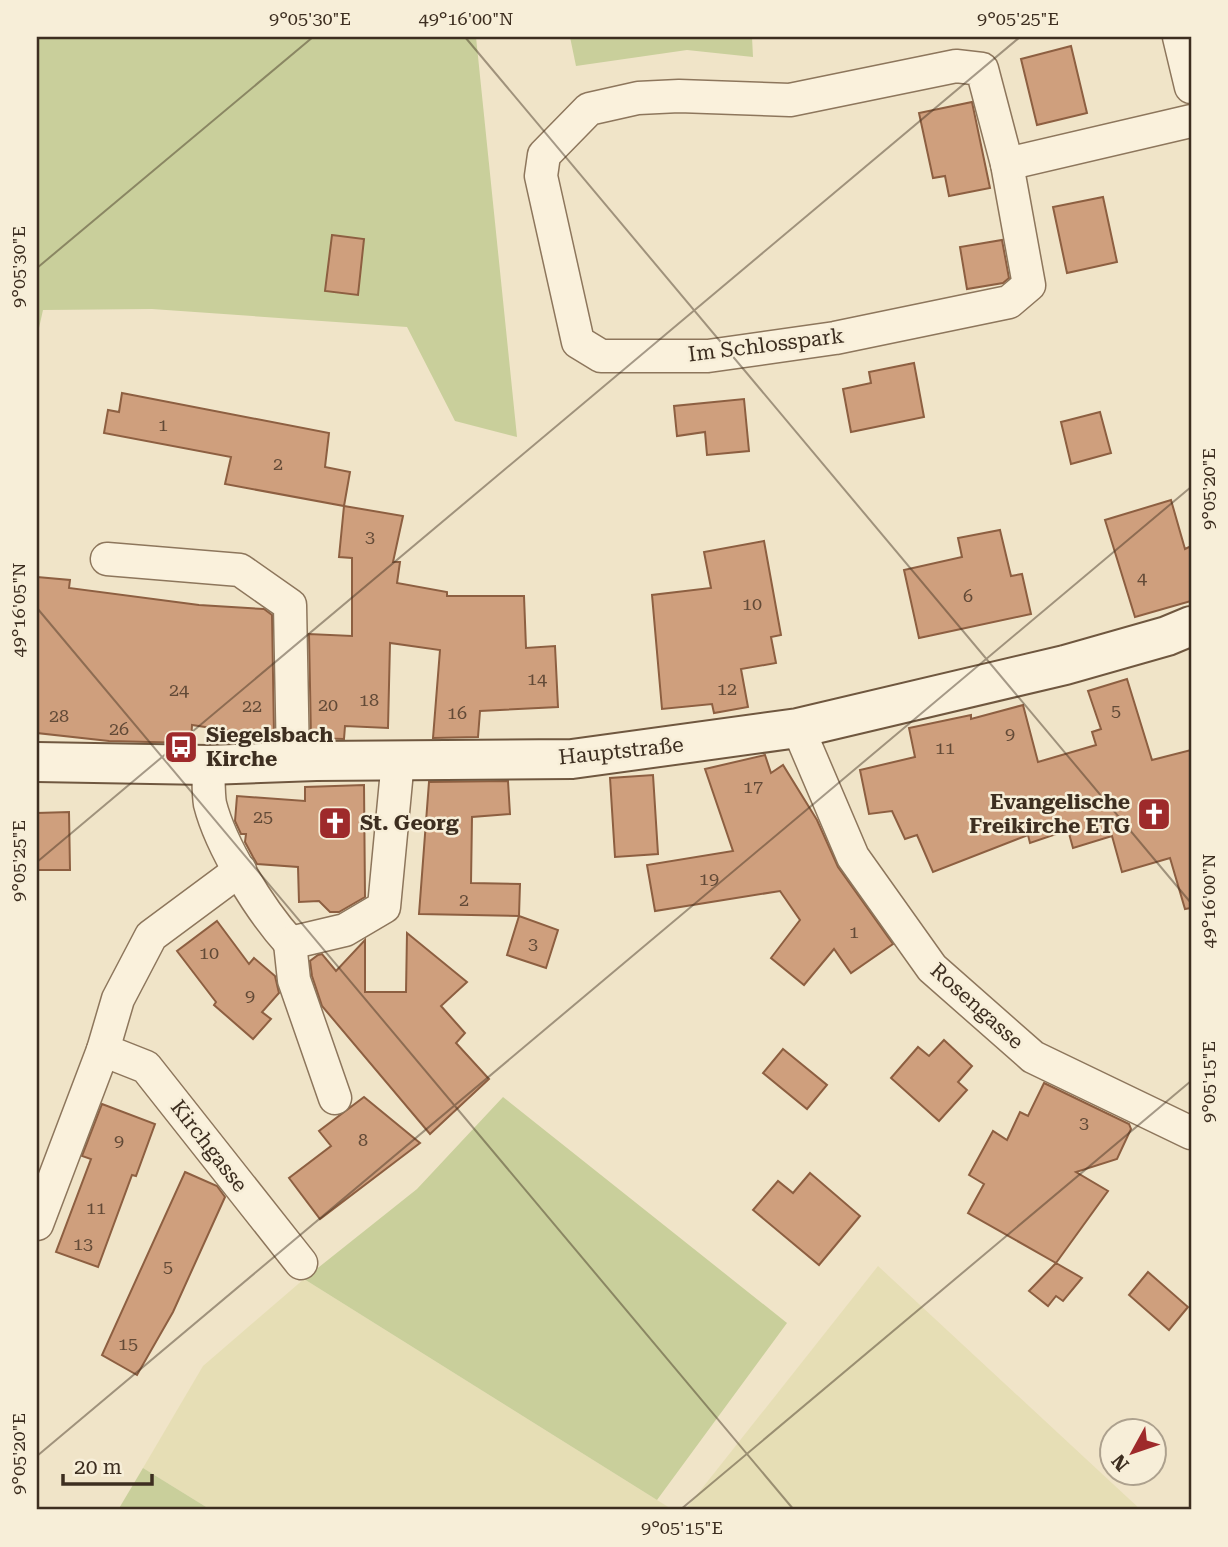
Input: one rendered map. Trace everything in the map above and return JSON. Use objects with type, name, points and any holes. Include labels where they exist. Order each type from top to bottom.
[{"type":"main road","name":"Hauptstraße","points":[[37,762],[208,765],[293,761],[572,759],[798,728],[1065,665],[1167,636],[1191,626]]},
{"type":"street","points":[[1179,37],[1191,87]]},
{"type":"street","name":"Im Schlosspark","points":[[956,66],[982,69],[1007,163],[1029,285],[1009,302],[835,338],[708,356],[601,356],[578,342],[541,176],[544,155],[589,109],[638,98],[692,95],[789,100],[956,66]]},
{"type":"street","points":[[1007,163],[1191,121]]},
{"type":"street","points":[[107,559],[240,570],[290,605],[293,761]]},
{"type":"street","name":"Rosengasse","points":[[798,728],[853,857],[932,968],[1033,1057],[1191,1133]]},
{"type":"street","points":[[290,943],[345,930],[384,907],[398,760]]},
{"type":"street","points":[[208,765],[210,804],[240,870],[271,921],[290,943],[294,981],[335,1098]]},
{"type":"street","points":[[37,1224],[103,1050],[118,999],[151,936],[240,870]]},
{"type":"street","name":"Kirchgasse","points":[[103,1050],[146,1067],[301,1263]]},
{"type":"shaded area","points":[[878,1266],[1098,1470],[1098,1488],[1117,1488],[1141,1510],[685,1510]]},
{"type":"shaded area","points":[[304,1279],[673,1510],[211,1510],[143,1468],[203,1366]]},
{"type":"green space","points":[[37,37],[476,37],[517,437],[455,421],[407,327],[152,309],[43,310],[37,337]]},
{"type":"green space","points":[[570,37],[752,37],[753,57],[687,50],[576,66]]},
{"type":"green space","points":[[503,1097],[787,1323],[657,1500],[304,1279],[417,1189]]},
{"type":"green space","points":[[143,1468],[211,1510],[118,1510]]},
{"type":"building","points":[[1071,46],[1087,113],[1037,125],[1021,59]]},
{"type":"building","points":[[972,102],[990,188],[949,196],[945,176],[933,178],[919,113]]},
{"type":"building","points":[[1103,197],[1117,262],[1067,273],[1053,207]]},
{"type":"building","points":[[332,235],[364,239],[358,295],[325,291]]},
{"type":"building","points":[[1002,240],[1009,278],[1003,283],[967,289],[960,247]]},
{"type":"building","points":[[914,363],[924,417],[851,432],[843,389],[871,383],[869,372]]},
{"type":"building","points":[[122,393],[329,433],[325,467],[350,472],[344,506],[225,484],[231,457],[104,433],[108,410],[119,412]]},
{"type":"building","points":[[744,399],[749,451],[707,455],[705,432],[677,436],[674,406]]},
{"type":"building","points":[[1100,412],[1111,453],[1071,464],[1061,422]]},
{"type":"building","points":[[1171,500],[1185,549],[1191,546],[1191,601],[1135,617],[1105,520]]},
{"type":"building","points":[[344,506],[403,516],[393,562],[400,562],[397,583],[447,592],[447,596],[524,596],[526,648],[555,646],[558,707],[480,711],[478,737],[433,738],[440,650],[390,643],[388,728],[345,726],[344,739],[311,738],[309,634],[352,636],[352,558],[339,557]]},
{"type":"building","points":[[1000,530],[1011,576],[1022,574],[1031,614],[919,638],[904,570],[962,557],[958,538]]},
{"type":"building","points":[[764,541],[781,635],[771,637],[776,663],[741,669],[748,707],[714,713],[712,704],[662,709],[652,595],[711,588],[704,552]]},
{"type":"building","points":[[37,577],[70,580],[69,588],[199,605],[264,609],[272,615],[274,734],[268,734],[268,737],[192,725],[191,743],[109,741],[37,733]]},
{"type":"building","points":[[1127,679],[1152,760],[1191,750],[1191,908],[1185,909],[1170,858],[1122,872],[1112,836],[1073,848],[1068,830],[1030,843],[1028,835],[933,872],[917,835],[905,839],[892,811],[869,814],[860,770],[915,757],[909,728],[971,715],[971,719],[1023,705],[1038,762],[1096,745],[1092,732],[1101,729],[1088,691]]},
{"type":"building","points":[[765,755],[771,773],[783,765],[817,820],[838,867],[893,944],[851,973],[834,949],[804,985],[771,958],[800,920],[780,891],[655,911],[647,865],[733,851],[705,769]]},
{"type":"building","points":[[653,775],[658,854],[615,857],[610,778]]},
{"type":"building","points":[[508,781],[510,814],[472,817],[471,883],[520,884],[519,916],[419,914],[429,782]]},
{"type":"building","name":"St. Georg","points":[[364,785],[365,897],[339,912],[330,912],[319,901],[299,902],[298,867],[257,864],[245,842],[246,834],[241,834],[235,821],[237,796],[305,801],[305,787]]},
{"type":"building","points":[[69,812],[70,870],[37,870],[37,813]]},
{"type":"building","points":[[519,916],[558,930],[546,968],[507,955]]},
{"type":"building","points":[[217,921],[249,964],[254,958],[275,976],[279,993],[262,1012],[271,1019],[253,1039],[214,1005],[216,1002],[177,951]]},
{"type":"building","points":[[407,933],[467,982],[441,1006],[465,1033],[456,1043],[489,1079],[430,1134],[322,1006],[310,961],[322,954],[336,971],[365,940],[365,992],[406,992]]},
{"type":"building","points":[[944,1040],[972,1066],[958,1082],[967,1090],[939,1121],[891,1078],[918,1047],[929,1056]]},
{"type":"building","points":[[783,1049],[827,1085],[807,1109],[763,1073]]},
{"type":"building","points":[[1044,1083],[1129,1124],[1131,1129],[1117,1159],[1076,1172],[1108,1191],[1056,1263],[968,1213],[984,1184],[969,1175],[993,1131],[1007,1140],[1020,1112],[1028,1116]]},
{"type":"building","points":[[364,1097],[420,1143],[320,1219],[289,1178],[331,1146],[319,1131]]},
{"type":"building","points":[[102,1104],[155,1124],[136,1176],[132,1175],[98,1267],[56,1252],[91,1159],[82,1156]]},
{"type":"building","points":[[185,1172],[217,1186],[225,1197],[173,1312],[137,1375],[102,1355]]},
{"type":"building","points":[[810,1173],[860,1216],[819,1265],[753,1210],[778,1181],[793,1193]]},
{"type":"building","points":[[1056,1263],[1082,1278],[1063,1301],[1056,1296],[1048,1306],[1029,1291]]},
{"type":"building","points":[[1148,1272],[1188,1307],[1169,1330],[1129,1295]]},
{"type":"place","name":"Siegelsbach Kirche","points":[[181,747]]},
{"type":"place","name":"Evangelische Freikirche ETG","points":[[1154,814]]},
{"type":"place","name":"St. Georg","points":[[335,823]]}]
